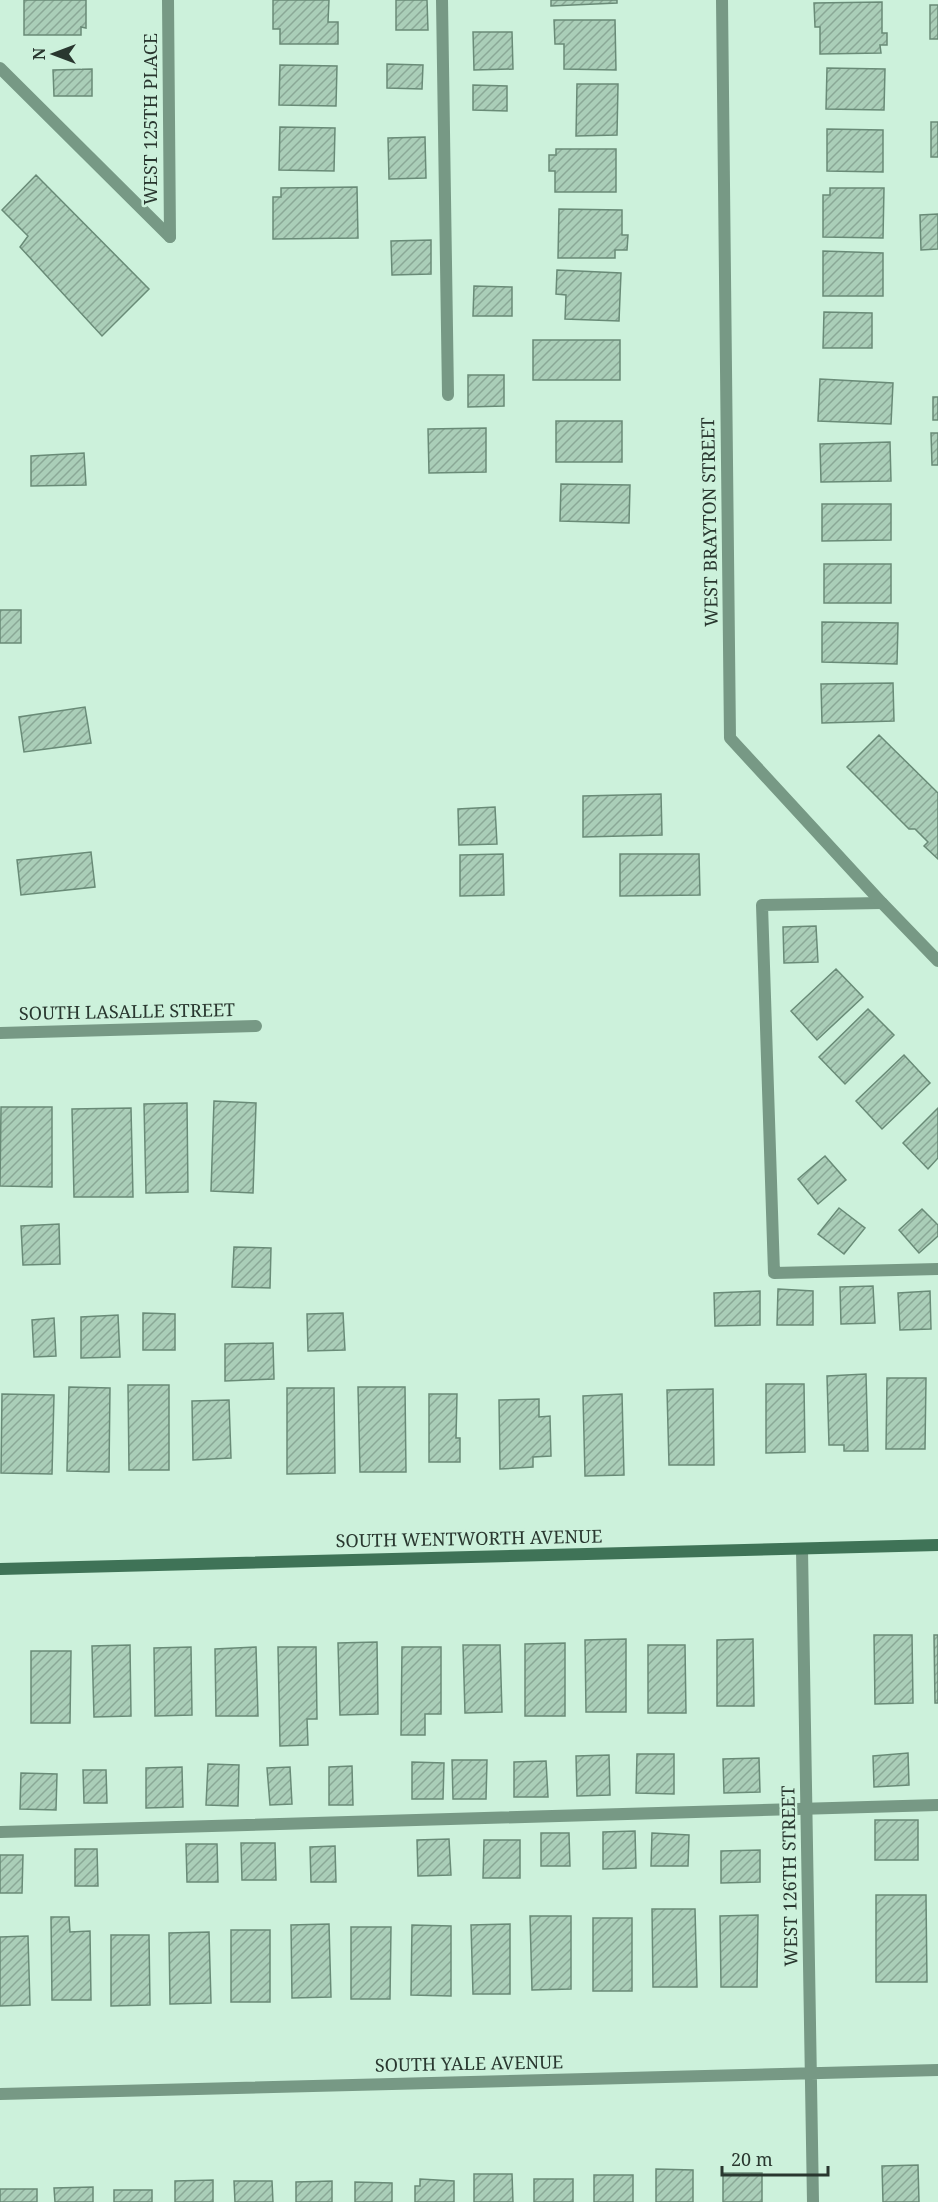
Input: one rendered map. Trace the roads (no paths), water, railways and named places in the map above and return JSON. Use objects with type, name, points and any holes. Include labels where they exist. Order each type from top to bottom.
[{"type":"street","name":"WEST 125TH PLACE","points":[[0,68],[170,237],[168,0]]},
{"type":"street","points":[[442,0],[448,395]]},
{"type":"street","name":"WEST BRAYTON STREET","points":[[722,0],[730,738],[938,961]]},
{"type":"street","points":[[882,903],[762,905],[774,1273],[938,1269]]},
{"type":"street","name":"SOUTH LASALLE STREET","points":[[0,1033],[255,1026]]},
{"type":"street","name":"SOUTH WENTWORTH AVENUE","points":[[0,1569],[938,1545]]},
{"type":"street","name":"WEST 126TH STREET","points":[[802,1549],[813,2202]]},
{"type":"street","points":[[0,1832],[938,1805]]},
{"type":"street","name":"SOUTH YALE AVENUE","points":[[0,2094],[938,2070]]}]
